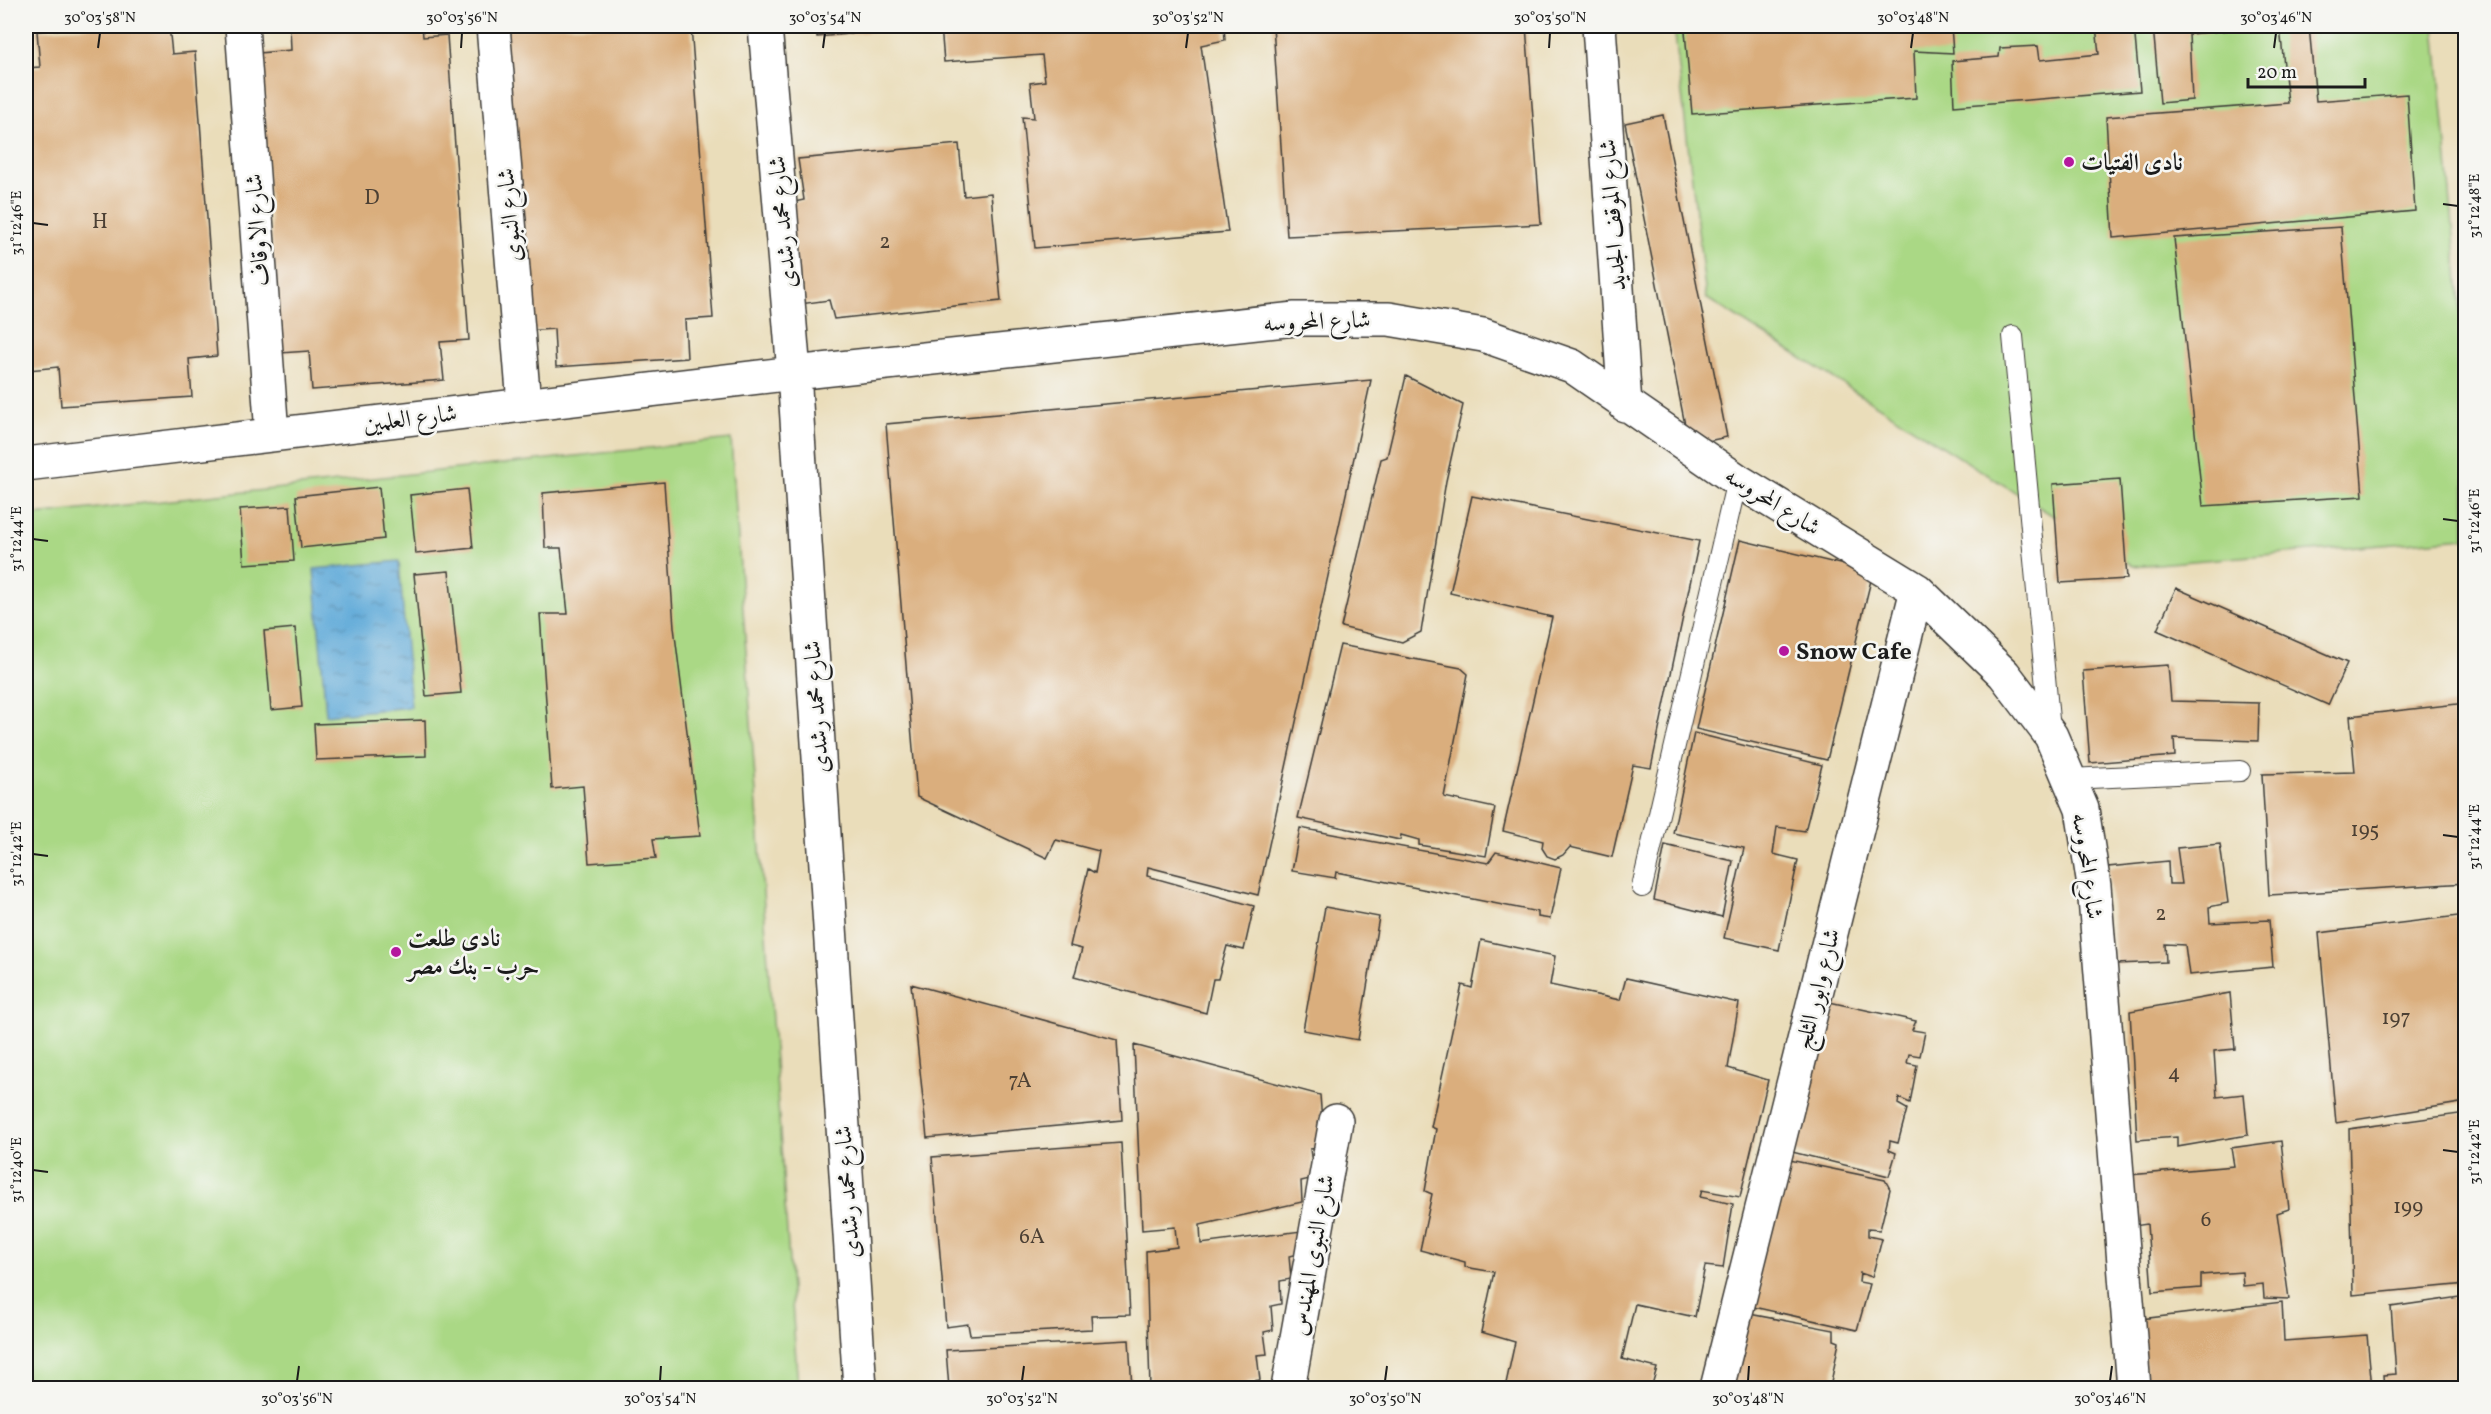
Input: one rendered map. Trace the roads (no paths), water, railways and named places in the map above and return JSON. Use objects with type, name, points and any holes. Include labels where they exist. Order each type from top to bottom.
[{"type":"street","name":"شارع الاوقاف","points":[[242,26],[272,434]]},
{"type":"street","name":"شارع النبوى","points":[[493,26],[524,404]]},
{"type":"street","name":"شارع محمد رشدى","points":[[765,26],[794,373],[860,1389]]},
{"type":"street","name":"شارع الموقف الجديد","points":[[1599,26],[1626,405]]},
{"type":"street","name":"شارع المحروسه","points":[[794,373],[1295,319],[1389,319],[1483,335],[1572,366],[1737,480],[1917,590],[2004,674],[2051,736],[2082,809],[2094,886],[2134,1389]]},
{"type":"street","name":"شارع العلمين","points":[[26,464],[794,373]]},
{"type":"street","name":"شارع وابور الثلج","points":[[1717,1389],[1917,590]]},
{"type":"street","name":"شارع النبوى المهندس","points":[[1288,1389],[1336,1121]]},
{"type":"lane","points":[[2013,336],[2051,736]]},
{"type":"lane","points":[[1642,887],[1737,480]]},
{"type":"lane","points":[[2069,779],[2240,771]]},
{"type":"water","points":[[399,561],[411,707],[326,715],[314,569]]},
{"type":"place","name":"نادى الفتيات","points":[[2069,162]]},
{"type":"place","name":"Snow Cafe","points":[[1784,651]]},
{"type":"place","name":"نادى طلعت حرب - بنك مصر","points":[[396,952]]}]
